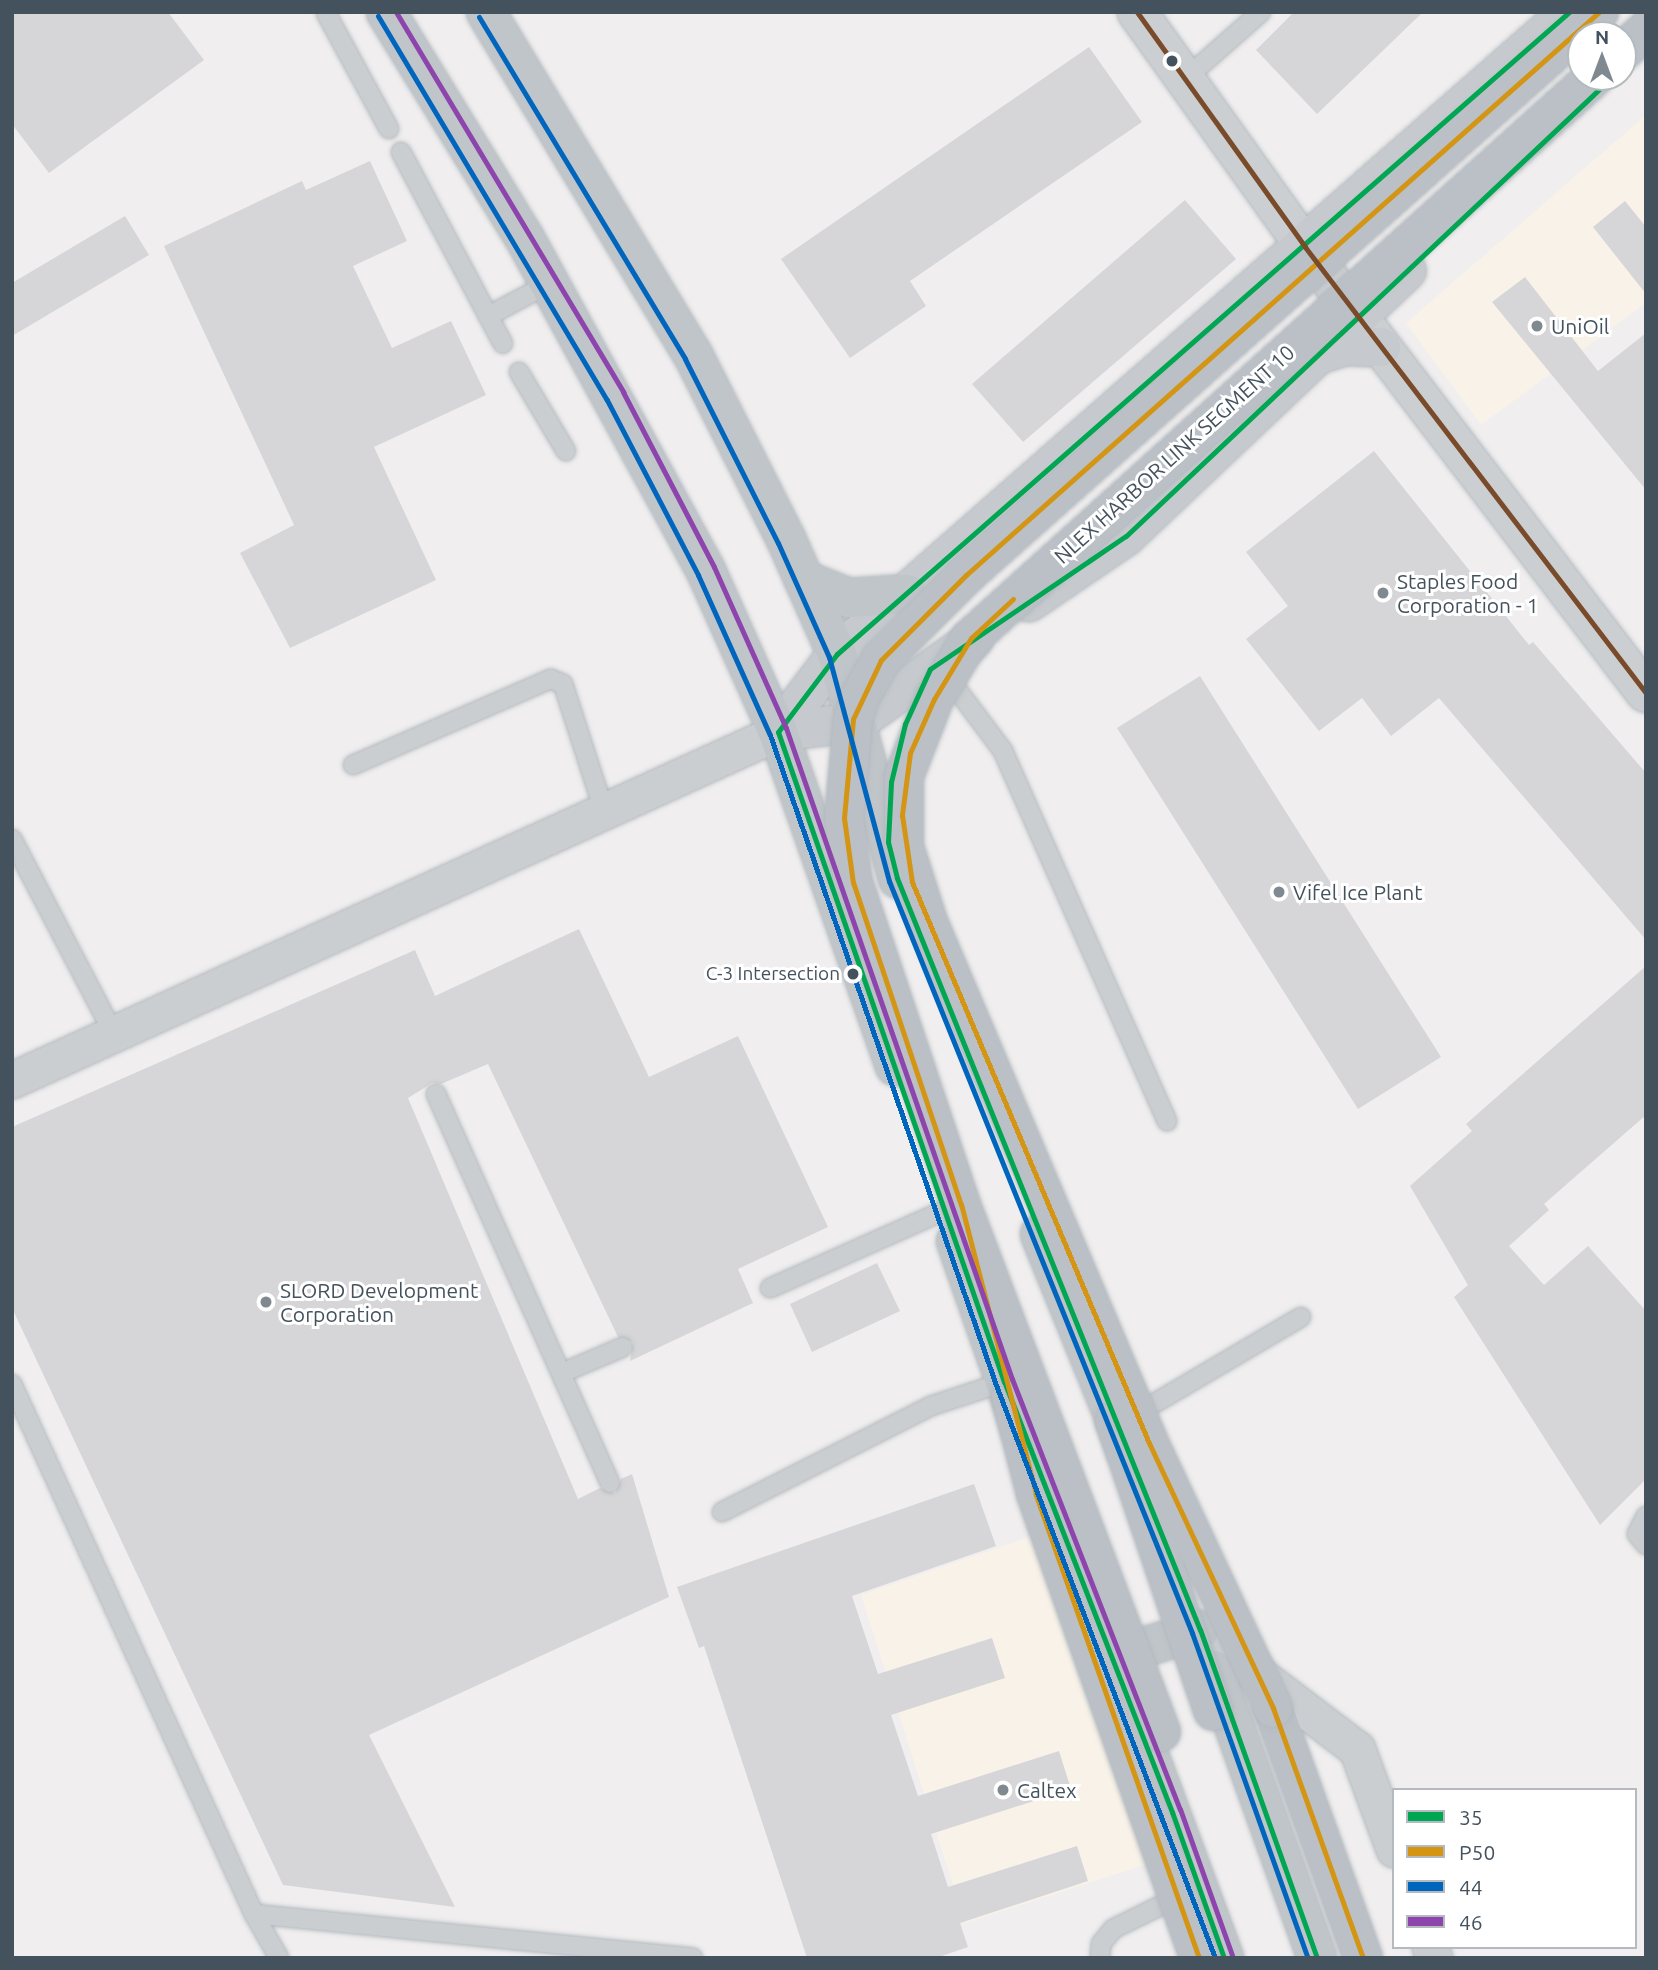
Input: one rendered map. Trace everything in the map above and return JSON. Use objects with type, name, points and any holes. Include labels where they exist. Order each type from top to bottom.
[{"type":"highway","points":[[386,12],[550,283],[706,571],[778,732],[953,1208],[1161,1732]]},
{"type":"highway","points":[[486,12],[693,355],[804,580],[837,654],[858,722],[897,878],[1200,1630],[1317,1958]]},
{"type":"highway","points":[[1224,1958],[1112,1657],[1004,1382],[851,872],[844,818],[845,766],[864,688],[881,660],[966,575],[1599,12]]},
{"type":"highway","name":"NLEX HARBOR LINK SEGMENT 10","points":[[1035,1180],[928,922],[904,847],[904,776],[934,699],[971,638],[989,621],[1578,91]]},
{"type":"highway","points":[[804,580],[849,597],[907,594]]},
{"type":"highway","points":[[888,842],[891,782],[905,724],[934,666]]},
{"type":"highway","points":[[1035,1180],[1213,1711]]},
{"type":"highway","points":[[1035,1180],[1149,1443],[1273,1708],[1363,1958]]},
{"type":"highway","points":[[953,1208],[1036,1494],[1199,1958]]},
{"type":"highway","points":[[1112,1657],[1200,1630]]},
{"type":"main road","points":[[1137,12],[1305,247],[1646,693]]},
{"type":"main road","points":[[778,732],[837,654],[1305,247],[1569,12]]},
{"type":"main road","points":[[778,732],[858,722],[934,666],[1126,537],[1597,91]]},
{"type":"main road","points":[[1317,355],[1346,346],[1381,347]]},
{"type":"street","points":[[12,1080],[605,814],[778,732]]},
{"type":"street","points":[[1200,1630],[1357,1749],[1392,1844]]},
{"type":"lane","points":[[1185,79],[1261,12]]},
{"type":"lane","points":[[326,13],[389,129]]},
{"type":"lane","points":[[401,152],[503,344]]},
{"type":"lane","points":[[488,316],[550,283]]},
{"type":"lane","points":[[519,372],[566,451]]},
{"type":"lane","points":[[934,666],[1003,751],[1167,1121]]},
{"type":"lane","points":[[353,765],[551,679],[563,684],[605,814]]},
{"type":"lane","points":[[12,839],[115,1036]]},
{"type":"lane","points":[[436,1094],[610,1483]]},
{"type":"lane","points":[[771,1288],[953,1208]]},
{"type":"lane","points":[[1117,1424],[1301,1317]]},
{"type":"lane","points":[[562,1373],[623,1347]]},
{"type":"lane","points":[[722,1512],[931,1406],[1004,1382]]},
{"type":"lane","points":[[12,1384],[254,1914],[279,1958]]},
{"type":"lane","points":[[1646,1516],[1637,1534],[1646,1545]]},
{"type":"lane","points":[[1101,1958],[1101,1944],[1113,1929],[1199,1886]]},
{"type":"lane","points":[[254,1914],[693,1958]]},
{"type":"shaded area","points":[[1646,115],[1646,303],[1481,425],[1406,323]]},
{"type":"shaded area","points":[[1049,1530],[1163,1859],[965,1923],[861,1595]]},
{"type":"building","points":[[12,12],[168,12],[204,60],[49,173],[12,124]]},
{"type":"building","points":[[1294,12],[1423,12],[1317,114],[1256,50]]},
{"type":"building","points":[[1089,47],[1142,122],[910,281],[926,306],[850,358],[781,259]]},
{"type":"building","points":[[370,161],[407,241],[353,266],[392,348],[451,321],[486,395],[374,447],[436,580],[290,648],[240,553],[294,525],[164,246],[302,181],[306,190]]},
{"type":"building","points":[[1185,200],[1236,259],[1023,442],[972,384]]},
{"type":"building","name":"UniOil","points":[[1625,201],[1646,227],[1646,294],[1593,227]]},
{"type":"building","points":[[125,216],[149,255],[12,336],[12,283]]},
{"type":"building","points":[[1525,277],[1598,371],[1646,333],[1646,490],[1492,302]]},
{"type":"building","points":[[1374,451],[1529,645],[1533,642],[1646,773],[1646,940],[1439,698],[1391,736],[1362,698],[1319,731],[1246,639],[1288,606],[1246,552]]},
{"type":"building","name":"Vifel Ice Plant","points":[[1200,676],[1441,1057],[1358,1109],[1117,728]]},
{"type":"building","points":[[579,929],[649,1077],[738,1036],[828,1227],[738,1269],[753,1303],[630,1361],[633,1342],[618,1337],[488,1064],[441,1084],[432,1083],[408,1098],[578,1499],[600,1488],[615,1493],[621,1479],[632,1474],[669,1597],[369,1735],[455,1907],[283,1885],[12,1308],[12,1127],[415,950],[435,996]]},
{"type":"building","points":[[1646,966],[1646,1115],[1544,1204],[1549,1210],[1509,1246],[1544,1285],[1588,1246],[1646,1311],[1646,1479],[1600,1525],[1454,1297],[1468,1285],[1410,1186],[1472,1131],[1466,1124]]},
{"type":"building","points":[[877,1263],[900,1311],[812,1352],[790,1304]]},
{"type":"building","points":[[974,1484],[996,1546],[852,1596],[878,1674],[992,1638],[1005,1678],[891,1715],[918,1796],[1059,1751],[1071,1789],[931,1834],[948,1887],[1077,1846],[1088,1881],[960,1923],[968,1947],[936,1958],[807,1958],[704,1646],[699,1648],[677,1587]]},
{"type":"transit line","name":"46","points":[[396,12],[623,392],[714,567],[786,728],[1012,1379],[1180,1809],[1232,1955]]},
{"type":"transit line","points":[[1137,12],[1305,247],[1646,693]]},
{"type":"transit line","name":"35","points":[[1224,1958],[1172,1812],[1004,1382],[778,732],[837,654],[1569,12]]},
{"type":"transit line","name":"P50","points":[[1199,1958],[1036,1494],[961,1205],[853,883],[844,818],[853,719],[881,660],[966,575],[1599,12]]},
{"type":"transit line","name":"44","points":[[378,16],[607,400],[698,575],[770,735],[996,1385],[1215,1958]]},
{"type":"transit line","name":"44","points":[[479,17],[685,359],[778,543],[829,657],[889,881],[1192,1633],[1308,1958]]},
{"type":"transit line","name":"35","points":[[1317,1958],[1200,1630],[897,878],[888,842],[891,782],[905,724],[930,669],[1126,536],[1597,91]]},
{"type":"transit line","name":"P50","points":[[1013,599],[971,638],[934,699],[910,753],[902,815],[912,882],[1149,1443],[1273,1708],[1363,1958]]},
{"type":"place","name":"UniOil","points":[[1537,326]]},
{"type":"place","name":"Staples Food Corporation - 1","points":[[1383,593]]},
{"type":"place","name":"Vifel Ice Plant","points":[[1279,892]]},
{"type":"place","name":"C-3 Intersection","points":[[853,974]]},
{"type":"place","name":"SLORD Development Corporation","points":[[266,1302]]},
{"type":"place","name":"Caltex","points":[[1003,1790]]}]
